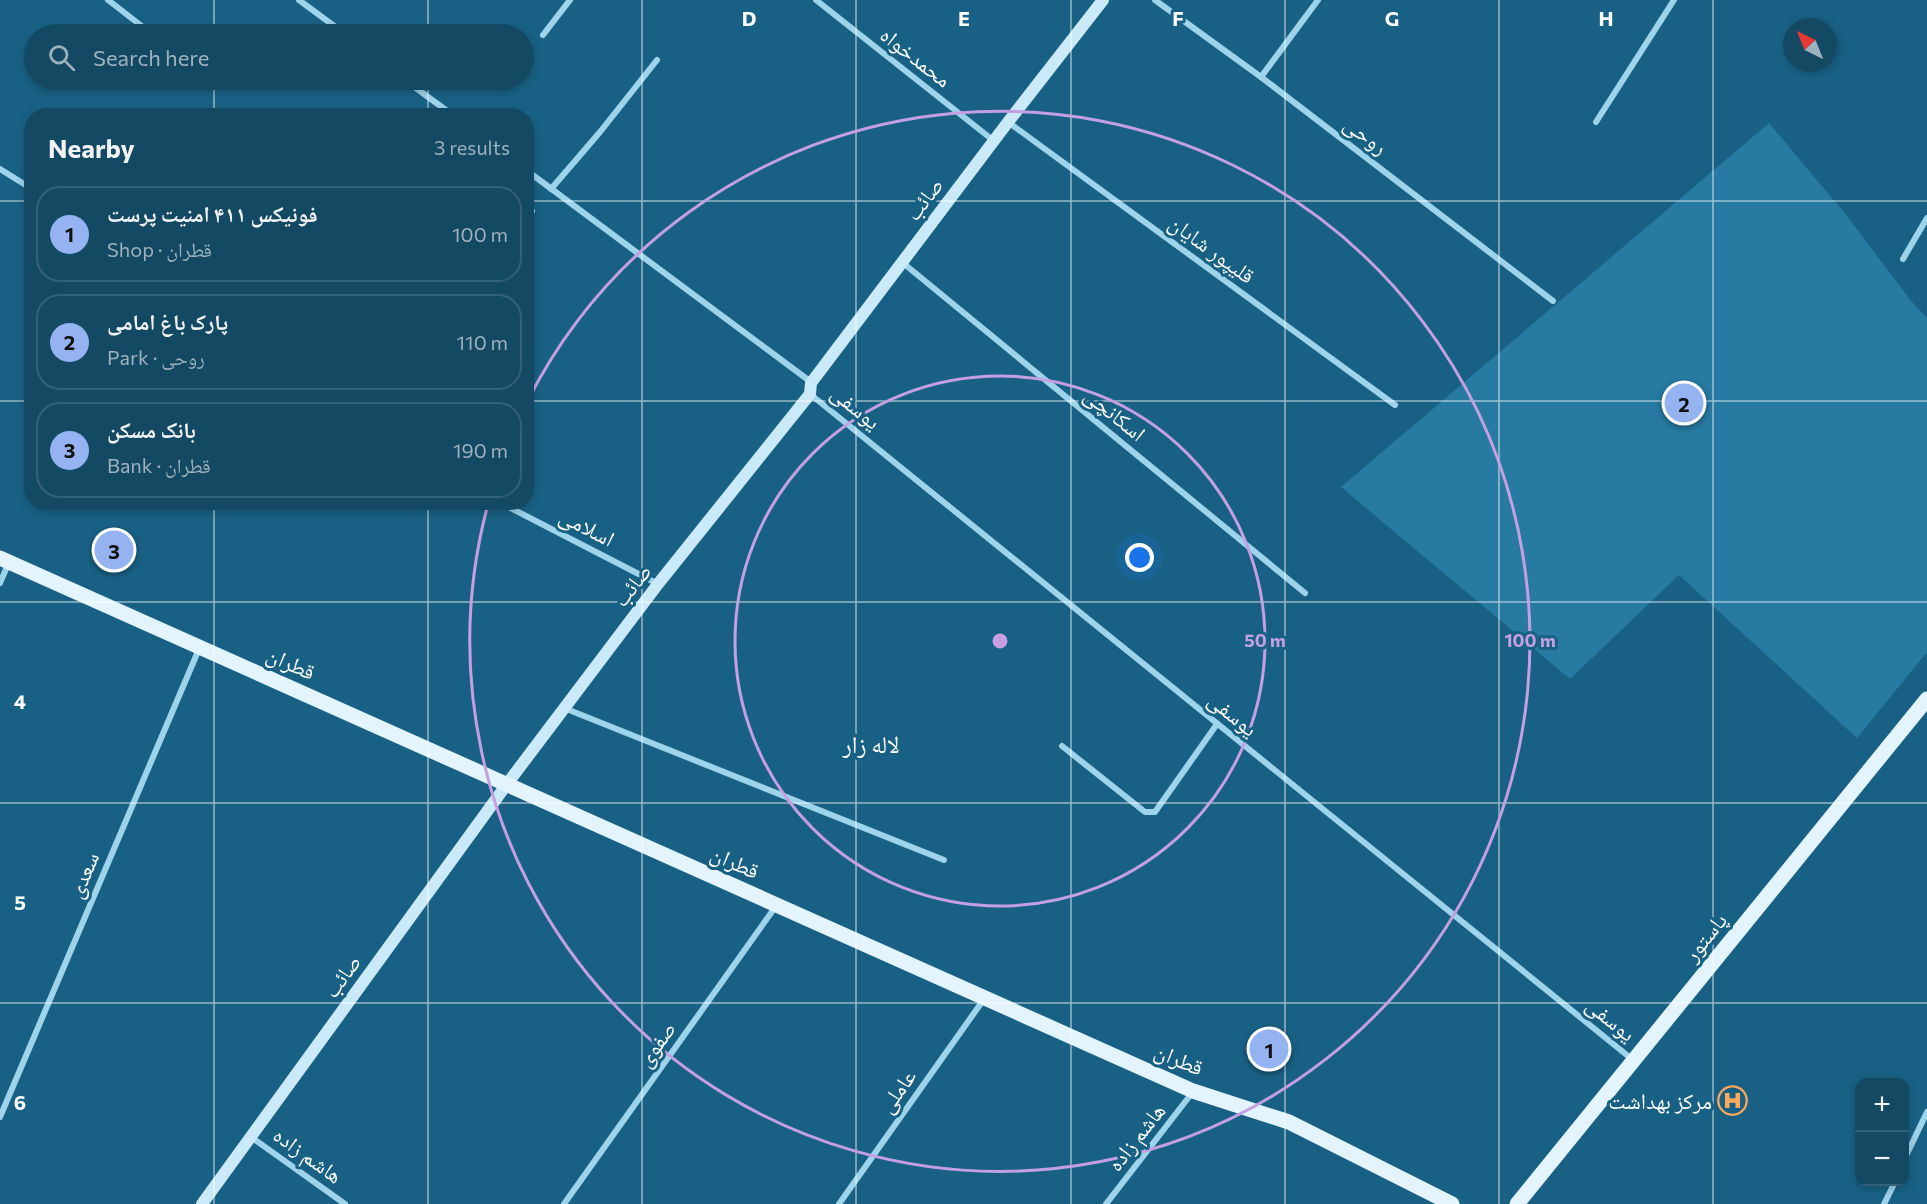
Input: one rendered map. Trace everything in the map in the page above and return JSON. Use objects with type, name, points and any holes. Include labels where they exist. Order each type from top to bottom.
[{"type":"main road","name":"صائب","points":[[202,1204],[507,784],[658,584],[811,388],[1008,122],[1103,0]]},
{"type":"main road","name":"قطران","points":[[4,560],[1193,1091],[1289,1122],[1452,1204]]},
{"type":"main road","name":"پاستور","points":[[1517,1204],[1927,699]]},
{"type":"street","points":[[108,0],[139,24]]},
{"type":"street","points":[[299,0],[331,24]]},
{"type":"street","points":[[543,35],[570,0]]},
{"type":"street","name":"محمدخواه","points":[[816,0],[994,141]]},
{"type":"street","name":"روحی","points":[[1155,0],[1261,77],[1553,301]]},
{"type":"street","points":[[1261,77],[1318,0]]},
{"type":"street","points":[[1596,122],[1674,0]]},
{"type":"street","points":[[551,189],[657,60]]},
{"type":"street","points":[[419,90],[443,108]]},
{"type":"street","name":"قلیپور شایان","points":[[1008,122],[1395,405]]},
{"type":"street","points":[[0,169],[24,184]]},
{"type":"street","name":"یوسفی","points":[[534,176],[811,388],[1217,724],[1634,1061]]},
{"type":"street","points":[[1903,259],[1927,218]]},
{"type":"street","name":"اسکانچی","points":[[903,263],[1305,593]]},
{"type":"street","name":"اسلامی","points":[[515,510],[658,584]]},
{"type":"street","points":[[0,583],[4,560]]},
{"type":"street","name":"سعدی","points":[[0,1117],[200,647]]},
{"type":"street","points":[[564,708],[944,860]]},
{"type":"street","points":[[1062,746],[1145,812],[1155,812],[1217,724]]},
{"type":"street","name":"صفوی","points":[[564,1204],[776,905]]},
{"type":"street","name":"عاملی","points":[[838,1204],[985,998]]},
{"type":"street","name":"هاشم زاده","points":[[1106,1204],[1193,1091]]},
{"type":"street","points":[[1909,1152],[1927,1112]]},
{"type":"street","name":"هاشم زاده","points":[[251,1136],[345,1204]]},
{"type":"street","points":[[1884,1204],[1893,1186]]},
{"type":"shaded area","points":[[1769,123],[1847,216],[1912,302],[1927,318],[1927,652],[1857,738],[1679,575],[1570,679],[1341,487]]},
{"type":"place","name":"پارک باغ امامی","points":[[1684,403]]},
{"type":"place","name":"بانک مسکن","points":[[114,550]]},
{"type":"place","name":"فونیکس ۴۱۱ امنیت پرست","points":[[1269,1049]]},
{"type":"place","name":"مرکز بهداشت","points":[[1733,1101]]},
{"type":"district","name":"لاله زار","points":[[871,745]]}]
